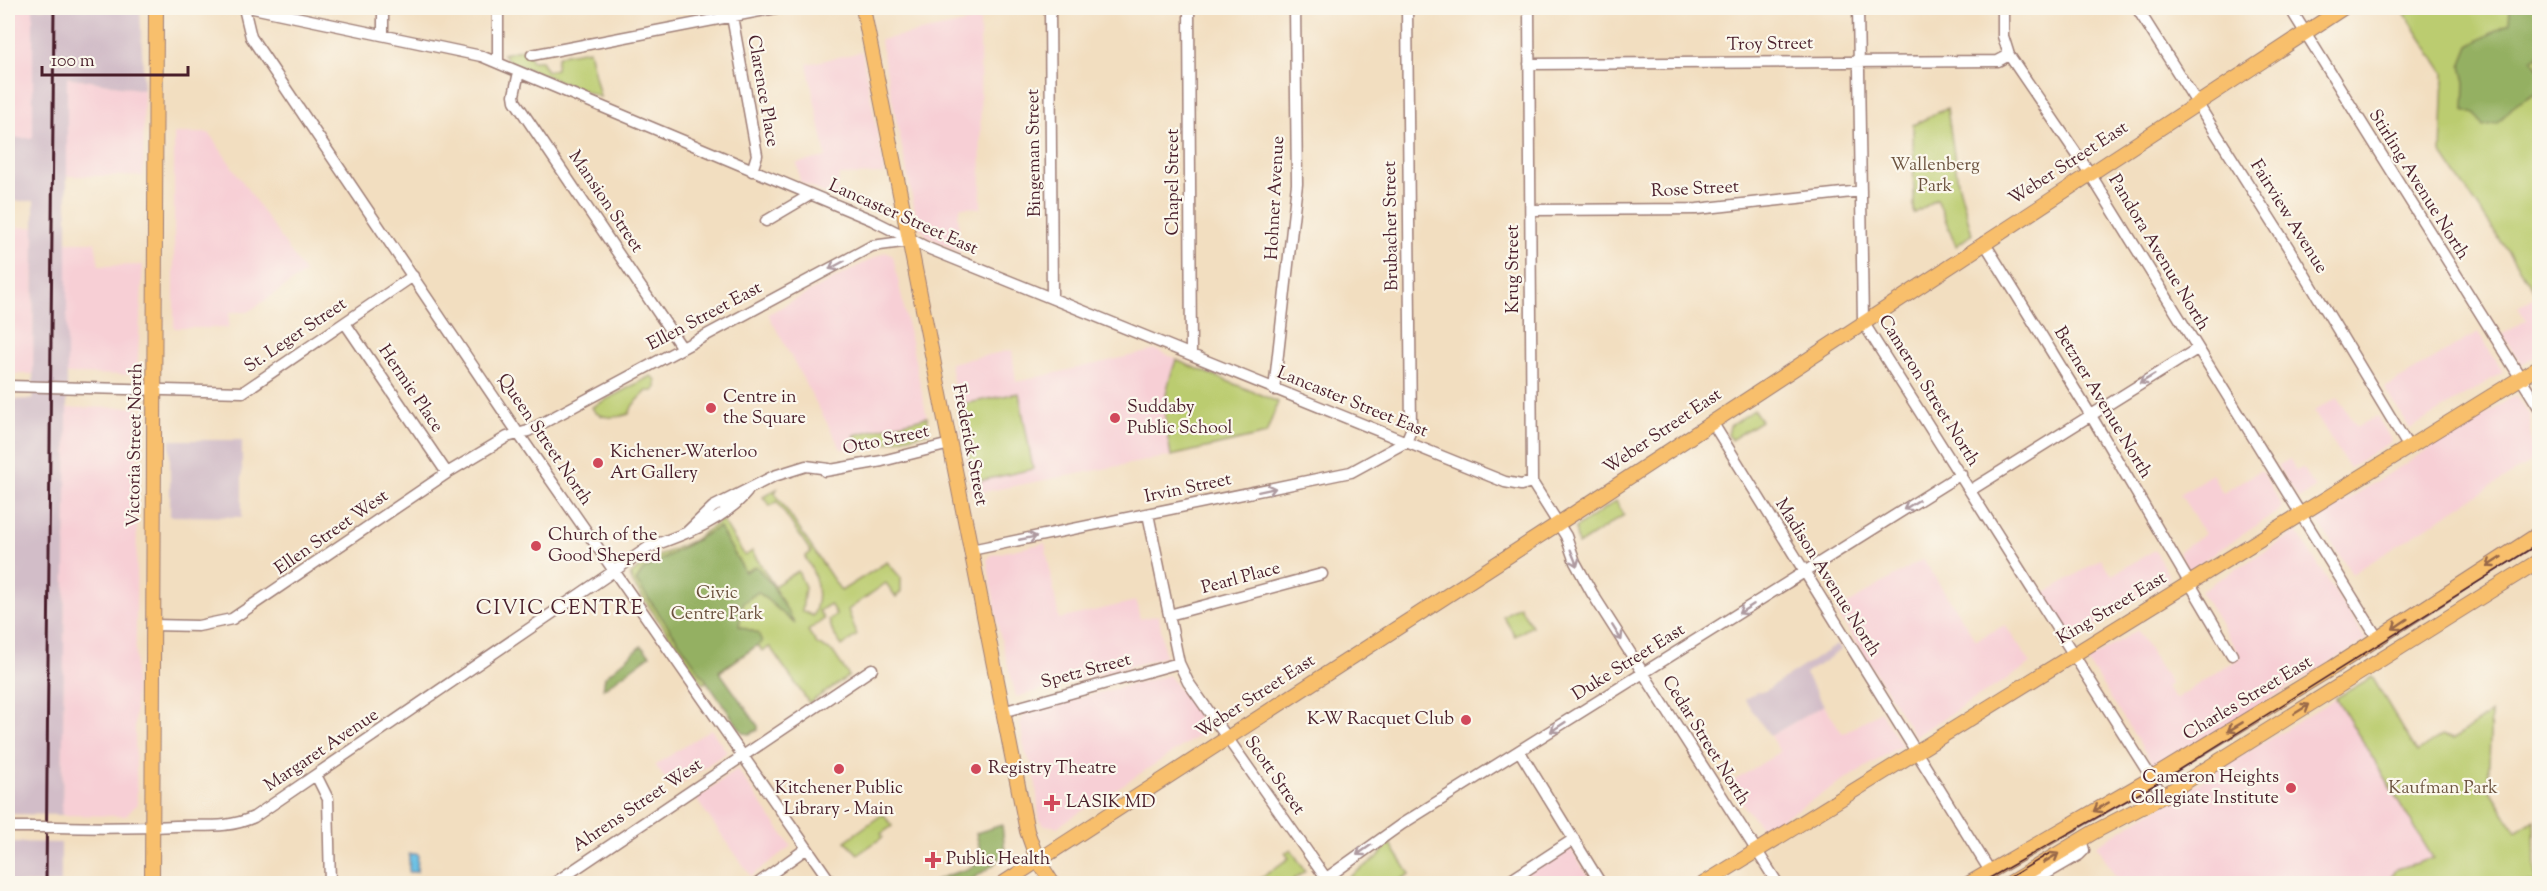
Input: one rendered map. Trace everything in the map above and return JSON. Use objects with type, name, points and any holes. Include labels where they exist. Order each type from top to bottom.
[{"type":"main road","name":"Victoria Street North","points":[[152,884],[156,8]]},
{"type":"main road","name":"Frederick Street","points":[[863,8],[1027,831],[1037,859],[1053,884]]},
{"type":"main road","name":"Weber Street East","points":[[1002,884],[1037,859],[1558,523],[2089,172],[2343,8]]},
{"type":"main road","name":"King Street East","points":[[1703,884],[2299,513],[2540,366]]},
{"type":"main road","name":"Charles Street East","points":[[1968,884],[2152,778],[2378,639],[2540,533]]},
{"type":"main road","name":"Charles Street East","points":[[2008,884],[2081,840],[2163,796],[2540,560]]},
{"type":"street","name":"Queen Street North","points":[[244,8],[251,37],[518,433],[832,884]]},
{"type":"street","name":"Lancaster Street East","points":[[253,8],[482,56],[872,220],[911,240],[1274,390],[1505,482],[1521,485],[1532,482]]},
{"type":"street","points":[[383,8],[383,34]]},
{"type":"street","points":[[498,8],[498,62]]},
{"type":"street","points":[[532,55],[776,8]]},
{"type":"street","name":"Bingeman Street","points":[[1050,8],[1052,297]]},
{"type":"street","name":"Chapel Street","points":[[1189,8],[1191,355]]},
{"type":"street","name":"Hohner Avenue","points":[[1274,390],[1297,184],[1296,8]]},
{"type":"street","name":"Brubacher Street","points":[[1406,442],[1411,430],[1407,8]]},
{"type":"street","name":"Krug Street","points":[[1529,8],[1532,482]]},
{"type":"street","name":"Cameron Street North","points":[[1858,8],[1863,322],[2163,796]]},
{"type":"street","name":"Pandora Avenue North","points":[[2003,8],[2003,36],[2009,55],[2089,172],[2378,639]]},
{"type":"street","name":"Fairview Avenue","points":[[2137,8],[2198,102],[2408,446]]},
{"type":"street","name":"Stirling Avenue North","points":[[2290,8],[2540,409]]},
{"type":"street","name":"Clarence Place","points":[[732,16],[758,154],[752,171]]},
{"type":"street","name":"Troy Street","points":[[1529,64],[1998,61],[2009,55]]},
{"type":"street","name":"Mansion Street","points":[[519,72],[514,95],[515,101],[682,348]]},
{"type":"street","name":"Rose Street","points":[[1530,210],[1696,208],[1861,191]]},
{"type":"street","points":[[766,221],[810,195]]},
{"type":"street","points":[[872,220],[878,236],[872,246]]},
{"type":"street","name":"Ellen Street East","points":[[518,433],[531,429],[872,246],[911,240]]},
{"type":"street","name":"Betzner Avenue North","points":[[1984,242],[2090,414],[2232,655]]},
{"type":"street","name":"St. Leger Street","points":[[8,386],[243,392],[413,276]]},
{"type":"street","name":"Hermie Place","points":[[345,322],[447,473]]},
{"type":"street","points":[[1971,490],[2197,349]]},
{"type":"street","name":"Madison Avenue North","points":[[1712,422],[1803,573],[1990,871]]},
{"type":"street","name":"Ellen Street West","points":[[153,625],[198,626],[232,619],[447,473],[518,433]]},
{"type":"street","name":"Irvin Street","points":[[971,550],[1351,472],[1406,442]]},
{"type":"street","name":"Otto Street","points":[[614,571],[649,547],[687,531],[713,507],[747,492],[774,476],[806,466],[829,469],[882,461],[950,444]]},
{"type":"street","name":"Duke Street East","points":[[1325,881],[1402,824],[1961,474]]},
{"type":"street","points":[[1532,482],[1558,523]]},
{"type":"street","name":"Scott Street","points":[[1148,514],[1179,663],[1188,682],[1325,881]]},
{"type":"street","name":"Cedar Street North","points":[[1558,523],[1592,593],[1778,884]]},
{"type":"street","name":"Margaret Avenue","points":[[8,827],[152,829],[239,824],[254,817],[614,571]]},
{"type":"street","name":"Pearl Place","points":[[1169,615],[1322,574]]},
{"type":"street","name":"Spetz Street","points":[[1002,712],[1179,663]]},
{"type":"street","name":"Ahrens Street West","points":[[553,884],[872,669]]},
{"type":"street","points":[[1520,752],[1601,884]]},
{"type":"street","points":[[316,775],[325,790],[329,809],[330,884]]},
{"type":"street","points":[[1505,884],[1574,838]]},
{"type":"street","points":[[2029,884],[2079,855],[2084,850],[2081,840]]},
{"type":"street","points":[[757,884],[807,848]]},
{"type":"shaded area","points":[[8,8],[33,8],[33,139],[8,138]]},
{"type":"shaded area","points":[[33,8],[140,8],[144,90],[67,77],[67,408],[62,815],[8,814],[8,400],[33,399],[34,201],[8,201],[8,138],[33,138]]},
{"type":"shaded area","points":[[980,20],[981,208],[961,207],[958,213],[961,253],[928,237],[918,226],[880,40]]},
{"type":"shaded area","points":[[862,52],[885,174],[839,175],[837,199],[800,182],[797,163],[826,157],[807,64]]},
{"type":"shaded area","points":[[67,77],[144,90],[143,176],[66,176]]},
{"type":"shaded area","points":[[174,133],[209,133],[305,273],[248,312],[230,312],[228,328],[174,328]]},
{"type":"shaded area","points":[[15,227],[34,227],[33,374],[8,374],[8,248],[15,248]]},
{"type":"shaded area","points":[[66,242],[95,242],[99,266],[143,265],[137,375],[66,374]]},
{"type":"shaded area","points":[[885,252],[893,256],[927,417],[855,435],[862,449],[841,449],[768,314]]},
{"type":"shaded area","points":[[2538,295],[2539,354],[2522,365],[2502,335],[2526,320],[2518,307]]},
{"type":"shaded area","points":[[2478,332],[2503,372],[2410,429],[2385,388]]},
{"type":"shaded area","name":"Suddaby Public School","points":[[1012,350],[1016,382],[1156,350],[1278,402],[1266,434],[1171,456],[972,494],[950,363]]},
{"type":"shaded area","points":[[2516,395],[2530,416],[2532,461],[2352,574],[2316,519]]},
{"type":"shaded area","points":[[2338,398],[2357,427],[2377,416],[2392,441],[2349,468],[2314,411]]},
{"type":"shaded area","points":[[138,407],[135,730],[137,804],[126,816],[62,815],[67,408]]},
{"type":"shaded area","points":[[170,440],[242,440],[242,517],[170,516]]},
{"type":"shaded area","points":[[2290,459],[2296,471],[2302,468],[2316,488],[2299,499],[2277,466]]},
{"type":"shaded area","points":[[2261,470],[2282,505],[2280,510],[2189,570],[2178,552],[2205,534],[2180,494],[2212,474],[2223,493]]},
{"type":"shaded area","points":[[2297,532],[2366,640],[2156,769],[2087,661],[2137,630],[2171,684],[2166,687],[2175,699],[2241,657],[2200,591]]},
{"type":"shaded area","points":[[1045,543],[1059,619],[1136,601],[1140,619],[1159,615],[1165,657],[1016,697],[999,631],[987,560],[990,555]]},
{"type":"shaded area","points":[[2155,550],[2170,579],[2073,640],[2044,594],[2101,559],[2112,575]]},
{"type":"shaded area","points":[[1923,559],[1976,640],[2005,625],[2031,664],[1915,736],[1836,611]]},
{"type":"shaded area","points":[[1838,644],[1841,650],[1805,674],[1824,705],[1770,736],[1745,700],[1757,692],[1765,691]]},
{"type":"shaded area","points":[[1169,675],[1208,730],[1057,827],[1044,825],[1039,819],[1032,765],[1025,752],[1020,724],[1026,711]]},
{"type":"shaded area","name":"Cameron Heights Collegiate Institute","points":[[2336,698],[2433,859],[2398,869],[2387,883],[2120,884],[2097,845]]},
{"type":"shaded area","points":[[1824,705],[1843,734],[1880,711],[1902,745],[1768,827],[1761,827],[1727,785],[1780,752],[1770,736]]},
{"type":"shaded area","points":[[711,729],[727,752],[673,789],[655,765]]},
{"type":"shaded area","points":[[737,769],[791,846],[751,876],[696,799]]},
{"type":"shaded area","points":[[8,842],[61,843],[61,883],[8,883]]},
{"type":"shaded area","points":[[1569,846],[1593,883],[1511,884]]},
{"type":"green space","points":[[2401,8],[2539,8],[2539,298],[2441,152],[2444,73]]},
{"type":"green space","points":[[2507,8],[2539,8],[2539,55],[2532,60],[2539,70],[2539,91],[2516,104],[2497,123],[2483,126],[2475,114],[2464,110],[2465,82],[2461,66],[2469,46],[2509,23],[2510,10]]},
{"type":"green space","points":[[529,48],[531,61],[541,61],[547,71],[556,69],[557,58],[560,55],[589,50],[600,97],[510,62],[503,54]]},
{"type":"green space","name":"Wallenberg Park","points":[[1947,108],[1958,182],[1972,234],[1956,246],[1937,199],[1914,214],[1913,125]]},
{"type":"green space","points":[[1176,360],[1278,402],[1266,434],[1171,456],[1165,408],[1167,387]]},
{"type":"green space","points":[[651,376],[656,380],[656,388],[653,391],[647,391],[633,405],[629,414],[608,417],[594,411],[592,407]]},
{"type":"green space","points":[[1019,393],[1033,469],[974,482],[958,405]]},
{"type":"green space","points":[[1754,410],[1761,421],[1731,440],[1728,435],[1730,426]]},
{"type":"green space","points":[[927,417],[929,432],[862,449],[854,435]]},
{"type":"green space","name":"Civic Centre Park","points":[[777,489],[775,493],[841,591],[887,562],[901,578],[901,592],[896,597],[886,583],[848,610],[857,635],[842,646],[833,633],[829,620],[836,614],[830,604],[819,611],[824,619],[808,631],[817,644],[833,652],[849,676],[809,703],[770,647],[762,651],[758,645],[703,684],[632,582],[630,575],[648,561],[692,541],[722,520],[745,556],[752,551],[774,586],[798,571],[805,587],[802,611],[813,616],[818,593],[817,585],[813,571],[805,557],[811,552],[777,502],[770,506],[763,497]]},
{"type":"green space","points":[[1616,501],[1624,515],[1578,545],[1575,528]]},
{"type":"green space","name":"Civic Centre Park","points":[[719,527],[745,572],[756,566],[773,586],[795,624],[758,592],[743,603],[739,626],[758,633],[762,642],[719,671],[758,726],[758,730],[749,734],[743,733],[636,581],[643,570]]},
{"type":"green space","points":[[1519,606],[1532,626],[1515,636],[1503,616]]},
{"type":"green space","points":[[641,646],[650,655],[603,689],[605,677]]},
{"type":"green space","name":"Kaufman Park","points":[[2372,677],[2417,752],[2442,735],[2453,739],[2491,713],[2488,787],[2516,832],[2534,820],[2535,883],[2387,883],[2397,869],[2433,858],[2336,698]]},
{"type":"green space","points":[[883,814],[892,826],[881,834],[883,837],[858,854],[845,841]]},
{"type":"green space","points":[[1002,825],[1005,852],[993,865],[967,883],[932,883],[977,863],[982,858],[976,833]]},
{"type":"green space","points":[[1389,842],[1410,874],[1395,883],[1346,883],[1349,877],[1378,857]]},
{"type":"green space","points":[[1291,849],[1305,871],[1289,883],[1254,883],[1289,858],[1285,853]]},
{"type":"water","points":[[409,854],[418,854],[417,872],[409,872]]},
{"type":"tram line","points":[[1979,884],[2156,784],[2540,543]]},
{"type":"tram line","points":[[1999,884],[2050,853]]},
{"type":"railway","points":[[46,884],[54,8]]},
{"type":"place","name":"Centre in the Square","points":[[711,408]]},
{"type":"place","name":"Suddaby Public School","points":[[1115,418]]},
{"type":"place","name":"Kichener-Waterloo Art Gallery","points":[[598,463]]},
{"type":"place","name":"Church of the Good Sheperd","points":[[536,546]]},
{"type":"place","name":"K-W Racquet Club","points":[[1466,720]]},
{"type":"place","name":"Kitchener Public Library - Main","points":[[839,769]]},
{"type":"place","name":"Registry Theatre","points":[[976,769]]},
{"type":"place","name":"Cameron Heights Collegiate Institute","points":[[2291,788]]},
{"type":"place","name":"LASIK MD","points":[[1052,803]]},
{"type":"place","name":"Public Health","points":[[933,860]]},
{"type":"district","name":"CIVIC CENTRE","points":[[560,609]]}]
